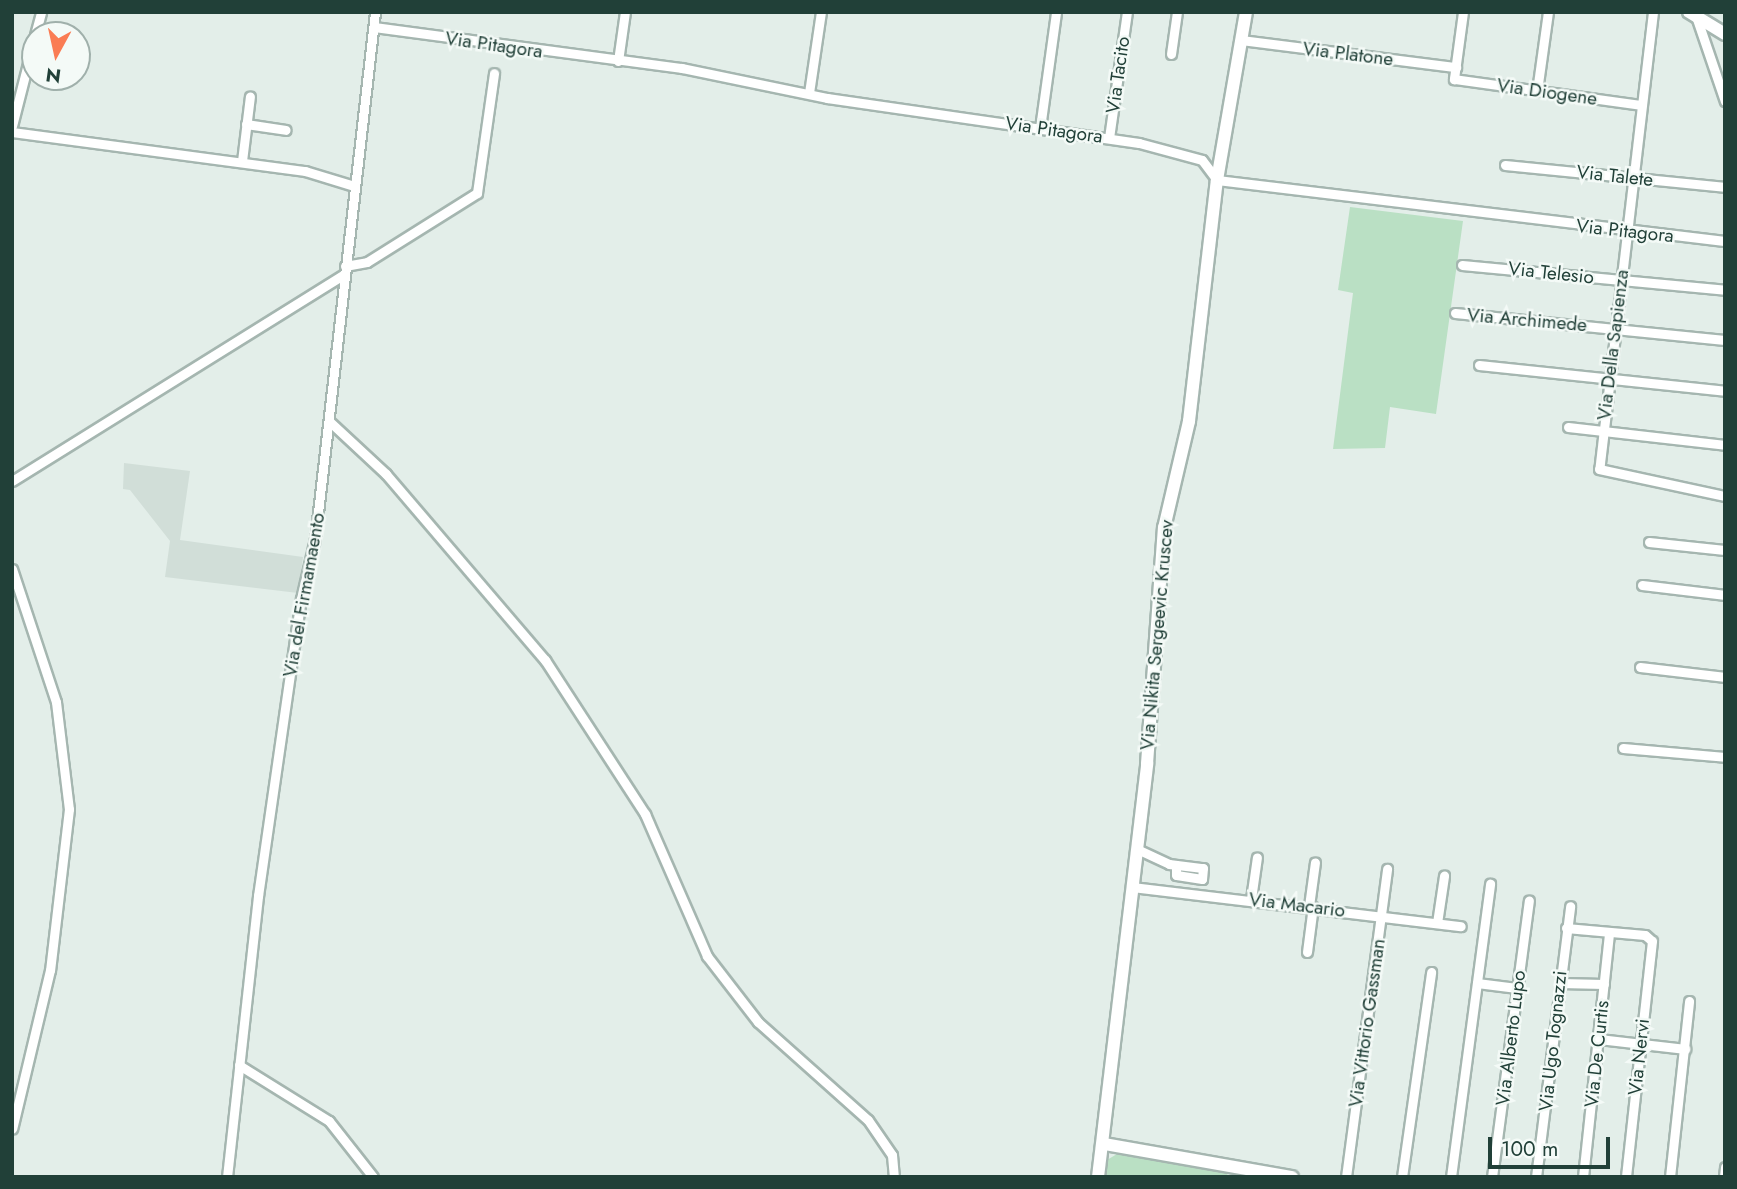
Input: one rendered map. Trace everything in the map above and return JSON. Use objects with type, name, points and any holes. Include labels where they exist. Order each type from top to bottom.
[{"type":"main road","name":"Via Nikita Sergeevic Kruscev","points":[[1098,1177],[1137,849],[1164,528],[1189,421],[1217,180],[1246,12]]},
{"type":"main road","points":[[1699,15],[1725,33]]},
{"type":"main road","points":[[1104,1144],[1292,1177]]},
{"type":"street","name":"Via del Firmamaento","points":[[227,1177],[239,1065],[329,421],[374,12]]},
{"type":"street","points":[[618,61],[625,12]]},
{"type":"street","points":[[809,93],[821,12]]},
{"type":"street","points":[[1040,128],[1056,12]]},
{"type":"street","name":"Via Tacito","points":[[1109,138],[1127,12]]},
{"type":"street","points":[[1171,54],[1177,12]]},
{"type":"street","points":[[1537,90],[1548,12]]},
{"type":"street","name":"Via Della Sapienza","points":[[1653,12],[1599,469],[1725,496]]},
{"type":"street","points":[[1456,67],[1460,13]]},
{"type":"street","points":[[1699,15],[1725,101]]},
{"type":"street","name":"Via Pitagora","points":[[374,27],[747,79],[809,93],[1179,150],[1202,160],[1217,180],[1626,232],[1725,241]]},
{"type":"street","name":"Via Platone","points":[[1241,40],[1456,67]]},
{"type":"street","name":"Via Diogene","points":[[1456,67],[1454,79],[1641,105]]},
{"type":"street","points":[[12,481],[344,271],[367,262],[477,192],[494,73]]},
{"type":"street","points":[[12,125],[21,90]]},
{"type":"street","points":[[242,161],[250,96]]},
{"type":"street","points":[[246,124],[286,130]]},
{"type":"street","points":[[12,132],[242,161],[305,171],[354,186]]},
{"type":"street","name":"Via Talete","points":[[1504,164],[1725,187]]},
{"type":"street","name":"Via Telesio","points":[[1462,265],[1725,290]]},
{"type":"street","name":"Via Archimede","points":[[1455,313],[1725,340]]},
{"type":"street","points":[[1479,365],[1725,391]]},
{"type":"street","points":[[329,421],[386,474],[545,660],[645,814],[707,956],[758,1022],[868,1120],[892,1155],[894,1177]]},
{"type":"street","points":[[1568,427],[1725,445]]},
{"type":"street","points":[[1649,542],[1725,550]]},
{"type":"street","points":[[12,569],[56,702],[69,809],[50,970],[12,1129]]},
{"type":"street","points":[[1642,585],[1725,595]]},
{"type":"street","points":[[1640,667],[1725,677]]},
{"type":"street","points":[[1623,748],[1725,757]]},
{"type":"street","points":[[1137,849],[1176,865],[1175,875],[1197,878],[1196,894]]},
{"type":"street","points":[[1251,899],[1257,857]]},
{"type":"street","points":[[1307,952],[1315,862]]},
{"type":"street","name":"Via Vittorio Gassman","points":[[1346,1177],[1387,869]]},
{"type":"street","points":[[1437,923],[1444,876]]},
{"type":"street","points":[[1451,1177],[1490,884]]},
{"type":"street","name":"Via Macario","points":[[1132,887],[1311,906],[1461,926]]},
{"type":"street","name":"Via Alberto Lupo","points":[[1492,1177],[1528,900]]},
{"type":"street","name":"Via Ugo Tognazzi","points":[[1536,1177],[1570,906]]},
{"type":"street","points":[[1566,928],[1609,932]]},
{"type":"street","name":"Via Nervi","points":[[1609,932],[1650,937],[1626,1177]]},
{"type":"street","name":"Via De Curtis","points":[[1583,1177],[1609,932]]},
{"type":"street","points":[[1402,1177],[1431,972]]},
{"type":"street","points":[[1478,983],[1517,988]]},
{"type":"street","points":[[1560,983],[1604,984]]},
{"type":"street","points":[[1670,1177],[1689,1001]]},
{"type":"street","points":[[1599,1039],[1685,1049]]},
{"type":"street","points":[[239,1065],[329,1121],[373,1177]]},
{"type":"street","points":[[1724,1177],[1725,1167]]},
{"type":"shaded area","points":[[124,463],[190,471],[180,540],[303,557],[298,593],[165,577],[170,541],[130,490],[123,489]]},
{"type":"green space","points":[[1350,207],[1463,221],[1436,414],[1390,407],[1385,448],[1333,449],[1353,293],[1338,290]]},
{"type":"green space","points":[[1117,1154],[1228,1171],[1227,1177],[1104,1177],[1107,1160]]}]
